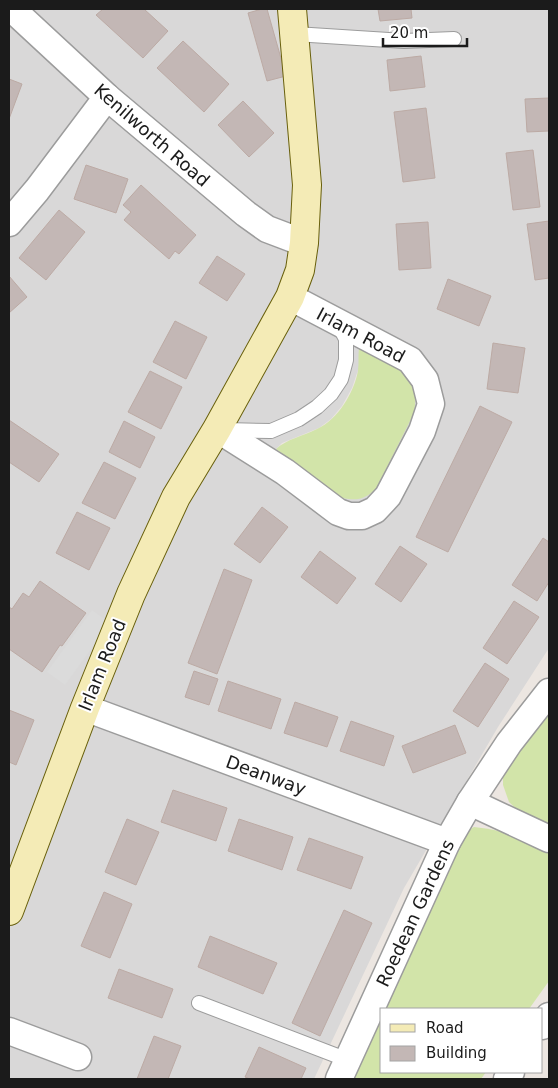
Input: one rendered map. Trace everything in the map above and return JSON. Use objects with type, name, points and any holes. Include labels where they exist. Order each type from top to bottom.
[{"type":"street","name":"Kenilworth Road","points":[[12,9],[107,97],[246,214],[267,229],[304,243]]},
{"type":"street","name":"Irlam Road","points":[[9,911],[84,708],[131,594],[176,497],[217,429],[290,297],[300,270],[304,243],[307,185],[294,21]]},
{"type":"street","points":[[9,222],[37,190],[107,97]]},
{"type":"street","name":"Irlam Road","points":[[217,429],[285,472],[338,512],[349,516],[362,516],[374,510],[388,496],[422,431],[431,404],[426,380],[410,360],[290,297]]},
{"type":"street","name":"Roedean Gardens","points":[[343,1069],[447,842],[470,802],[509,743],[549,692]]},
{"type":"street","name":"Deanway","points":[[84,708],[447,842]]},
{"type":"street","points":[[470,802],[549,839]]},
{"type":"street","points":[[9,1031],[78,1057]]},
{"type":"lane","points":[[294,21],[404,41],[454,39]]},
{"type":"lane","points":[[217,429],[271,431],[299,419],[317,407],[331,394],[341,379],[346,360],[346,339],[337,323]]},
{"type":"lane","points":[[199,1003],[343,1069]]},
{"type":"shaded area","points":[[9,9],[549,9],[549,648],[498,727],[404,888],[314,1079],[9,1079]],"holes":[[[358,370],[342,498],[276,449],[282,443],[319,428],[331,419],[342,406],[352,388]]]},
{"type":"shaded area","points":[[92,610],[110,623],[65,685],[47,672]]},
{"type":"green space","points":[[359,348],[392,364],[401,371],[408,378],[413,388],[415,399],[414,413],[376,489],[364,497],[353,499],[342,498],[276,449],[290,440],[325,425],[338,412],[349,396],[356,379]]},
{"type":"green space","points":[[549,708],[549,830],[525,817],[509,802],[503,785],[503,771]]},
{"type":"green space","points":[[474,827],[494,830],[513,835],[549,851],[549,981],[530,1008],[383,1008],[461,835]]},
{"type":"green space","points":[[380,1015],[380,1073],[485,1073],[481,1079],[351,1079]]},
{"type":"building","points":[[103,9],[144,9],[168,31],[143,58],[96,15]]},
{"type":"building","points":[[267,9],[286,76],[267,81],[248,13]]},
{"type":"building","points":[[378,9],[411,9],[412,18],[380,21]]},
{"type":"building","points":[[183,41],[229,84],[204,112],[157,68]]},
{"type":"building","points":[[421,56],[425,87],[390,91],[387,60]]},
{"type":"building","points":[[9,79],[22,84],[9,119]]},
{"type":"building","points":[[549,98],[549,131],[527,132],[525,99]]},
{"type":"building","points":[[243,101],[274,133],[249,157],[218,125]]},
{"type":"building","points":[[426,108],[435,178],[403,182],[394,112]]},
{"type":"building","points":[[533,150],[540,207],[513,210],[506,153]]},
{"type":"building","points":[[86,165],[128,179],[116,213],[74,199]]},
{"type":"building","points":[[141,185],[196,235],[179,254],[175,251],[169,259],[124,220],[131,212],[123,205]]},
{"type":"building","points":[[59,210],[85,232],[46,280],[19,258]]},
{"type":"building","points":[[549,221],[549,278],[535,280],[527,224]]},
{"type":"building","points":[[428,222],[431,268],[399,270],[396,224]]},
{"type":"building","points":[[217,256],[245,274],[227,301],[199,283]]},
{"type":"building","points":[[9,276],[27,297],[9,313]]},
{"type":"building","points":[[448,279],[491,296],[479,326],[437,309]]},
{"type":"building","points":[[175,321],[207,337],[186,379],[153,362]]},
{"type":"building","points":[[493,343],[525,348],[518,393],[487,389]]},
{"type":"building","points":[[150,371],[182,387],[161,429],[128,412]]},
{"type":"building","points":[[480,406],[512,422],[448,552],[416,537]]},
{"type":"building","points":[[9,420],[59,454],[39,482],[9,462]]},
{"type":"building","points":[[124,421],[155,437],[140,468],[109,452]]},
{"type":"building","points":[[104,462],[136,478],[115,519],[82,503]]},
{"type":"building","points":[[262,507],[288,527],[260,563],[234,544]]},
{"type":"building","points":[[77,512],[110,528],[89,570],[56,553]]},
{"type":"building","points":[[543,538],[549,542],[549,582],[537,601],[512,585]]},
{"type":"building","points":[[400,546],[427,564],[401,602],[375,584]]},
{"type":"building","points":[[320,551],[356,578],[337,604],[301,577]]},
{"type":"building","points":[[224,569],[252,580],[217,674],[188,663]]},
{"type":"building","points":[[40,581],[86,613],[62,646],[60,645],[42,672],[9,649],[9,607],[12,609],[23,593],[29,597]]},
{"type":"building","points":[[514,601],[539,617],[507,664],[483,648]]},
{"type":"building","points":[[485,663],[509,679],[478,727],[453,711]]},
{"type":"building","points":[[194,671],[218,679],[209,705],[185,697]]},
{"type":"building","points":[[228,681],[281,699],[271,729],[218,711]]},
{"type":"building","points":[[295,702],[338,717],[327,747],[284,733]]},
{"type":"building","points":[[9,710],[34,720],[16,765],[9,762]]},
{"type":"building","points":[[351,721],[394,736],[384,766],[340,751]]},
{"type":"building","points":[[455,725],[466,753],[413,773],[402,746]]},
{"type":"building","points":[[173,790],[227,808],[216,841],[161,822]]},
{"type":"building","points":[[127,819],[159,832],[136,885],[105,872]]},
{"type":"building","points":[[239,819],[293,837],[282,870],[228,851]]},
{"type":"building","points":[[309,838],[363,857],[351,889],[297,870]]},
{"type":"building","points":[[104,892],[132,904],[110,958],[81,946]]},
{"type":"building","points":[[344,910],[372,923],[320,1036],[292,1023]]},
{"type":"building","points":[[210,936],[277,963],[263,994],[198,967]]},
{"type":"building","points":[[119,969],[173,989],[162,1018],[108,998]]},
{"type":"building","points":[[154,1036],[181,1046],[168,1079],[137,1079]]},
{"type":"building","points":[[259,1047],[306,1068],[301,1079],[250,1079],[245,1077]]}]
